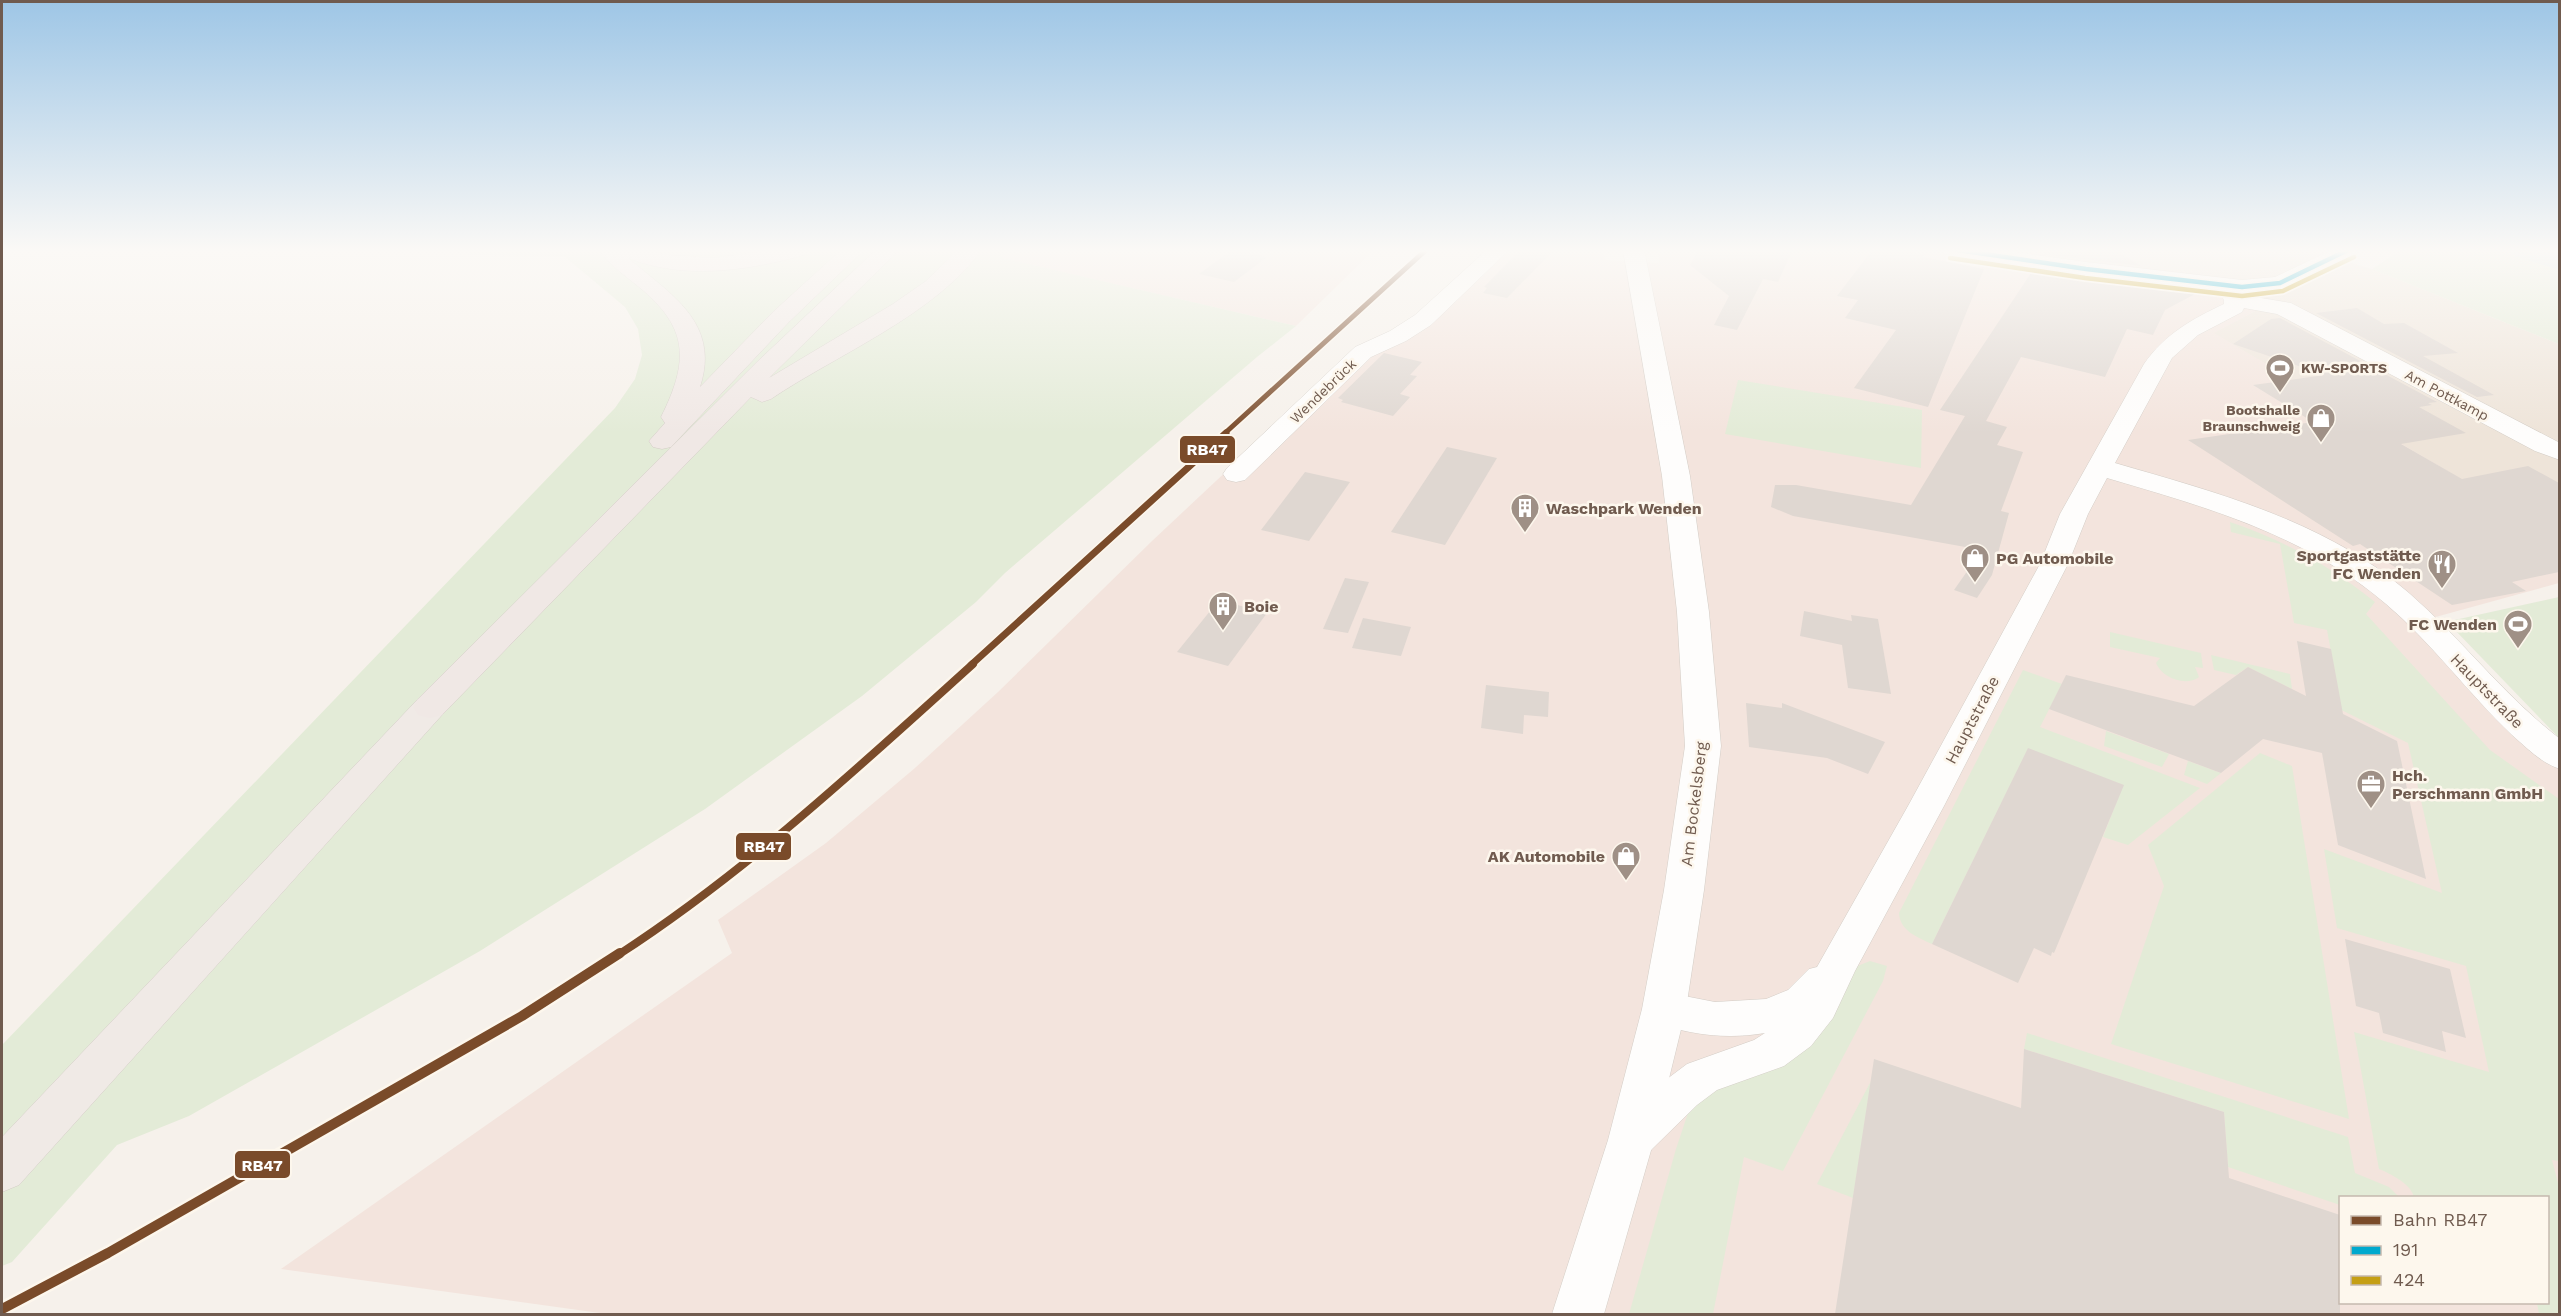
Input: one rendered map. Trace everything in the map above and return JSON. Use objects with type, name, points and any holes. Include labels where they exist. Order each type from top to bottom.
[{"type":"highway","points":[[672,447],[694,352],[688,331],[677,310]]},
{"type":"highway","points":[[2,1170],[672,447],[748,350],[789,310]]},
{"type":"highway","points":[[672,447],[767,366],[825,310]]},
{"type":"highway","points":[[672,447],[797,369],[900,310]]},
{"type":"street","name":"Wendebrück","points":[[1236,474],[1363,352],[1398,336],[1433,310]]},
{"type":"street","name":"Am Bockelsberg","points":[[1578,1314],[1631,1140],[1664,1009],[1684,890],[1703,746],[1693,612],[1676,476],[1645,310]]},
{"type":"street","name":"Hauptstraße","points":[[1631,1140],[1682,1092],[1702,1077],[1769,1053],[1796,1034],[1818,1006],[1836,968],[1926,806],[2054,564],[2074,514],[2167,348],[2192,327],[2227,310]]},
{"type":"street","name":"Am Pottkamp","points":[[2288,310],[2559,452]]},
{"type":"street","name":"Hauptstraße","points":[[2099,467],[2261,517],[2349,563],[2397,598],[2521,727],[2559,757]]},
{"type":"street","name":"Hauptstraße","points":[[1664,1009],[1684,1016],[1714,1020],[1742,1020],[1772,1013],[1801,1003],[1836,968]]},
{"type":"shaded area","points":[[1229,310],[1312,310],[1296,326]]},
{"type":"shaded area","points":[[1446,310],[2255,310],[2214,333],[2559,537],[2559,583],[2421,621],[2559,757],[2559,1314],[607,1314],[281,1269],[732,953],[718,920],[826,843],[915,768],[998,692],[1152,541],[1363,343],[1408,339]]},
{"type":"shaded area","points":[[2475,310],[2559,344],[2559,537],[2213,333],[2255,311]]},
{"type":"green space","points":[[627,310],[1229,310],[1296,326],[1005,573],[976,602],[862,696],[705,809],[480,951],[189,1116],[117,1145],[12,1262],[2,1266],[2,1045],[615,408],[635,379],[642,355],[638,329]]},
{"type":"green space","points":[[2475,310],[2559,310],[2559,344]]},
{"type":"green space","points":[[1738,380],[1922,410],[1921,468],[1725,434]]},
{"type":"green space","points":[[2230,522],[2288,546],[2324,566],[2375,602],[2366,614],[2490,750],[2559,799],[2559,1161],[2552,1160],[2559,1187],[2559,1314],[2539,1314],[2537,1304],[2549,1304],[2549,1196],[2414,1196],[2405,1184],[2379,1169],[2354,1032],[2489,1072],[2466,966],[2337,928],[2324,849],[2442,893],[2408,743],[2305,692],[2337,684],[2327,630],[2294,623],[2280,544],[2231,532]]},
{"type":"green space","name":"FC Wenden","points":[[2560,597],[2559,738],[2453,628],[2455,627],[2450,621]]},
{"type":"green space","points":[[2110,632],[2201,653],[2203,668],[2195,667],[2199,677],[2194,680],[2181,681],[2169,677],[2156,663],[2160,658],[2110,647]]},
{"type":"green space","points":[[2211,655],[2290,674],[2292,689],[2248,667],[2236,675],[2214,670]]},
{"type":"green space","points":[[2023,670],[2062,684],[2040,727],[2200,788],[2128,845],[2103,837],[2123,785],[2028,749],[1932,944],[1906,929],[1899,913]]},
{"type":"green space","points":[[2106,731],[2169,754],[2162,767],[2104,746]]},
{"type":"green space","points":[[2260,753],[2292,766],[2349,1119],[2111,1044],[2164,886],[2148,845]]},
{"type":"green space","points":[[2188,761],[2221,773],[2207,784],[2184,775]]},
{"type":"green space","points":[[1870,961],[1887,966],[1883,981],[1783,1171],[1744,1157],[1713,1314],[1629,1314],[1690,1107],[1855,967]]},
{"type":"green space","points":[[2027,1033],[2348,1137],[2355,1173],[2389,1187],[2398,1196],[2339,1196],[2339,1205],[2228,1167],[2224,1112],[2024,1049]]},
{"type":"green space","points":[[1871,1081],[1853,1198],[1817,1184]]},
{"type":"building","points":[[1722,310],[1747,310],[1737,330],[1714,325]]},
{"type":"building","points":[[1850,310],[1967,310],[1928,407],[1854,388],[1896,330],[1845,318]]},
{"type":"building","points":[[2006,310],[2165,310],[2153,335],[2127,329],[2105,377],[2021,357],[1986,421],[2007,427],[1997,445],[2023,452],[2001,511],[2009,513],[1992,575],[1977,598],[1954,590],[1982,550],[1793,516],[1771,507],[1775,485],[1796,485],[1911,505],[1965,416],[1940,410]]},
{"type":"building","points":[[2361,310],[2384,324],[2404,323],[2458,353],[2423,356],[2494,395],[2477,397],[2316,313]]},
{"type":"building","points":[[2280,318],[2437,402],[2419,407],[2466,433],[2401,444],[2462,479],[2528,466],[2559,483],[2559,572],[2512,582],[2526,591],[2452,605],[2360,544],[2353,546],[2188,440],[2313,422],[2253,385],[2325,375],[2233,344],[2271,319]]},
{"type":"building","points":[[1384,353],[1422,362],[1410,375],[1417,376],[1400,394],[1410,397],[1393,416],[1341,402],[1343,400],[1338,398]]},
{"type":"building","points":[[1447,447],[1497,458],[1445,545],[1391,532]]},
{"type":"building","points":[[1305,472],[1350,482],[1309,541],[1261,530]]},
{"type":"building","points":[[1345,578],[1369,582],[1348,633],[1323,629]]},
{"type":"building","name":"Boie","points":[[1219,600],[1267,613],[1228,666],[1177,652]]},
{"type":"building","points":[[1804,611],[1852,621],[1851,615],[1878,619],[1891,694],[1848,688],[1842,645],[1800,636]]},
{"type":"building","points":[[1363,618],[1411,627],[1401,656],[1352,648]]},
{"type":"building","name":"Hch. Perschmann GmbH","points":[[2297,641],[2331,649],[2343,714],[2397,741],[2426,879],[2338,845],[2322,753],[2263,739],[2221,773],[2049,709],[2066,675],[2194,706],[2248,667],[2306,696]]},
{"type":"building","points":[[1486,685],[1549,692],[1548,717],[1524,715],[1523,734],[1481,728]]},
{"type":"building","points":[[1746,703],[1782,708],[1782,703],[1885,742],[1868,774],[1827,758],[1749,747]]},
{"type":"building","points":[[2028,748],[2124,785],[2054,953],[2052,952],[2051,956],[2034,948],[2018,983],[1932,944]]},
{"type":"building","points":[[2345,939],[2450,969],[2466,1038],[2442,1031],[2446,1052],[2383,1033],[2379,1013],[2356,1006]]},
{"type":"building","points":[[2024,1049],[2224,1112],[2229,1178],[2339,1215],[2340,1314],[1835,1314],[1874,1059],[2021,1108]]},
{"type":"rail line","name":"RB47","points":[[2,1309],[108,1253],[522,1016],[653,932],[821,802],[1360,310]]},
{"type":"place","name":"KW-SPORTS","points":[[2280,394]]},
{"type":"place","name":"Bootshalle Braunschweig","points":[[2321,444]]},
{"type":"place","name":"Waschpark Wenden","points":[[1525,534]]},
{"type":"place","name":"PG Automobile","points":[[1975,584]]},
{"type":"place","name":"Sportgaststätte FC Wenden","points":[[2442,590]]},
{"type":"place","name":"Boie","points":[[1223,632]]},
{"type":"place","name":"FC Wenden","points":[[2518,650]]},
{"type":"place","name":"Hch. Perschmann GmbH","points":[[2371,810]]},
{"type":"place","name":"AK Automobile","points":[[1626,882]]}]
